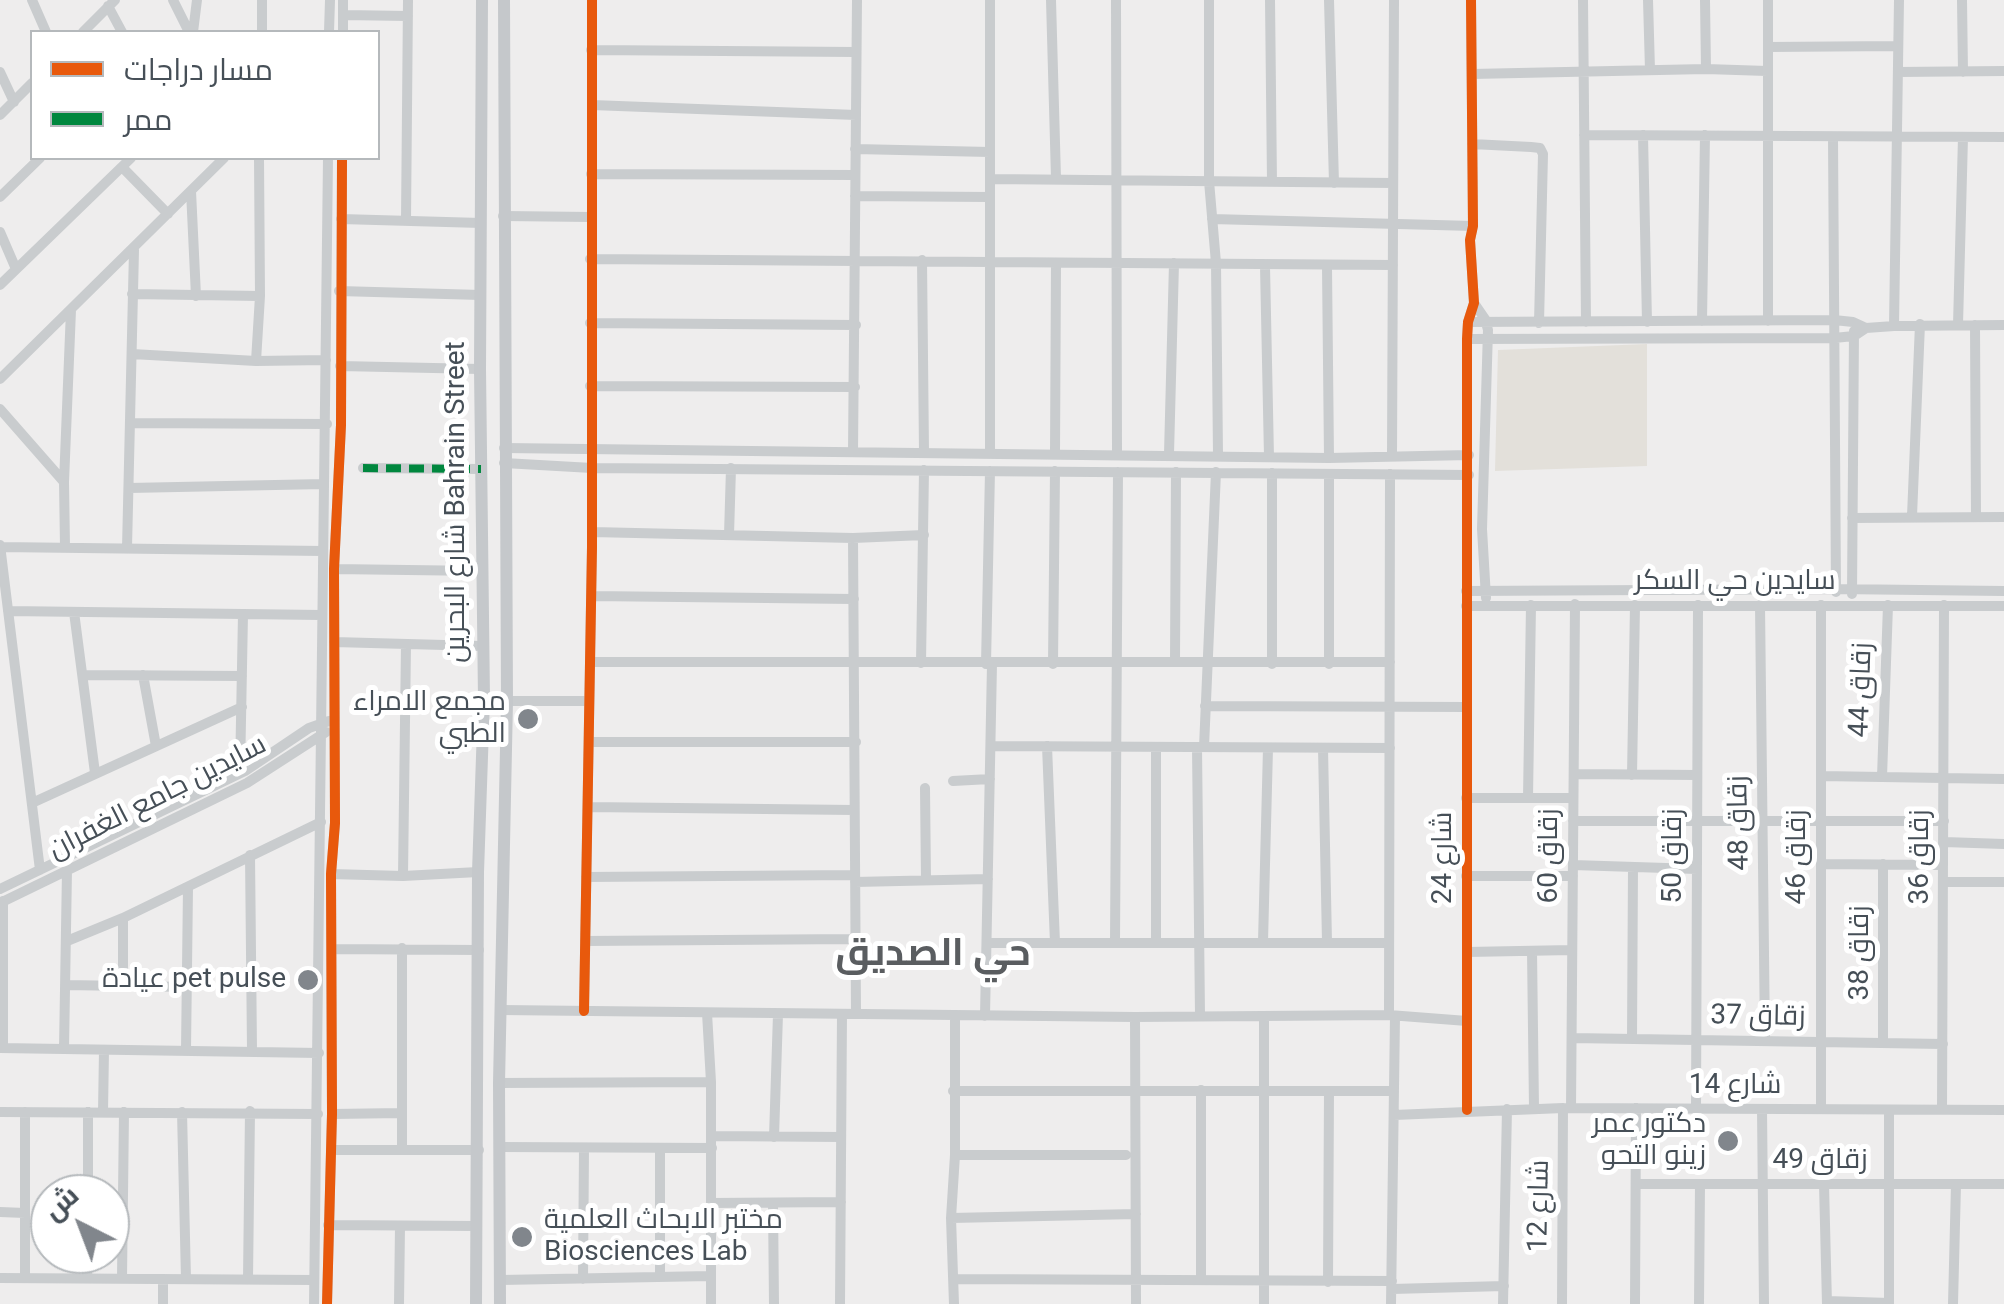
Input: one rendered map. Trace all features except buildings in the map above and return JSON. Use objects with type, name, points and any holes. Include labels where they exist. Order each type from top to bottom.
[{"type":"main road","name":"شارع البحرين Bahrain Street","points":[[476,1304],[482,762],[482,0]]},
{"type":"main road","name":"شارع البحرين Bahrain Street","points":[[500,1304],[499,1083],[507,701],[504,0]]},
{"type":"main road","points":[[482,60],[503,59]]},
{"type":"main road","points":[[482,762],[506,762]]},
{"type":"street","points":[[32,0],[45,30]]},
{"type":"street","points":[[172,0],[190,30]]},
{"type":"street","points":[[191,30],[197,0]]},
{"type":"street","points":[[262,0],[262,30]]},
{"type":"street","points":[[329,30],[330,0]]},
{"type":"street","points":[[343,30],[344,0]]},
{"type":"street","points":[[406,221],[408,0]]},
{"type":"street","points":[[584,1011],[592,532],[592,0]]},
{"type":"street","points":[[854,452],[857,0]]},
{"type":"street","points":[[990,0],[990,453]]},
{"type":"street","points":[[1052,0],[1056,178]]},
{"type":"street","points":[[1116,0],[1117,454]]},
{"type":"street","points":[[1209,0],[1209,181],[1216,263],[1218,455]]},
{"type":"street","points":[[1270,0],[1272,182]]},
{"type":"street","points":[[1329,0],[1334,184]]},
{"type":"street","points":[[1392,456],[1394,0]]},
{"type":"street","points":[[1471,0],[1470,240],[1474,303],[1487,323],[1488,338],[1482,529],[1487,606]]},
{"type":"street","points":[[1583,0],[1586,322]]},
{"type":"street","points":[[1648,0],[1650,70]]},
{"type":"street","points":[[1705,0],[1706,69]]},
{"type":"street","points":[[1768,0],[1768,321]]},
{"type":"street","points":[[1894,326],[1899,0]]},
{"type":"street","points":[[1962,0],[1964,72]]},
{"type":"street","points":[[85,30],[112,3],[121,30]]},
{"type":"street","points":[[343,15],[408,16]]},
{"type":"street","points":[[1768,46],[1898,46]]},
{"type":"street","points":[[591,50],[855,52]]},
{"type":"street","points":[[1472,74],[1706,69],[1766,72]]},
{"type":"street","points":[[1898,72],[2004,71]]},
{"type":"street","points":[[0,72],[14,102]]},
{"type":"street","points":[[0,116],[30,86]]},
{"type":"street","points":[[592,105],[856,115]]},
{"type":"street","points":[[1584,135],[2004,137]]},
{"type":"street","points":[[1643,135],[1647,322]]},
{"type":"street","points":[[1702,321],[1705,135]]},
{"type":"street","points":[[1958,325],[1964,137]]},
{"type":"street","points":[[1833,138],[1836,605]]},
{"type":"street","points":[[1472,144],[1540,148],[1543,154],[1539,323]]},
{"type":"street","points":[[856,149],[990,152]]},
{"type":"street","points":[[0,197],[38,160]]},
{"type":"street","points":[[0,285],[129,160]]},
{"type":"street","points":[[0,379],[222,160]]},
{"type":"street","points":[[256,361],[260,296],[259,160]]},
{"type":"street","points":[[314,1304],[321,822],[334,642],[334,568],[324,484],[328,160]]},
{"type":"street","points":[[328,1304],[331,874],[335,823],[321,614],[340,366],[342,160]]},
{"type":"street","points":[[122,167],[168,214]]},
{"type":"street","points":[[592,174],[855,175]]},
{"type":"street","points":[[990,179],[1393,183]]},
{"type":"street","points":[[192,191],[196,296]]},
{"type":"street","points":[[855,196],[989,197]]},
{"type":"street","points":[[503,216],[591,217]]},
{"type":"street","points":[[341,218],[482,223]]},
{"type":"street","points":[[1212,219],[1473,226]]},
{"type":"street","points":[[0,232],[16,269]]},
{"type":"street","points":[[127,548],[134,249]]},
{"type":"street","points":[[590,259],[1393,265]]},
{"type":"street","points":[[922,260],[924,452]]},
{"type":"street","points":[[1169,454],[1174,263]]},
{"type":"street","points":[[1056,264],[1056,454]]},
{"type":"street","points":[[1264,266],[1269,457]]},
{"type":"street","points":[[1327,267],[1329,458]]},
{"type":"street","points":[[339,291],[481,295]]},
{"type":"street","points":[[132,294],[260,296]]},
{"type":"street","name":"شارع 24","points":[[1467,1110],[1467,339],[1474,303]]},
{"type":"street","points":[[65,547],[71,309]]},
{"type":"street","points":[[1468,322],[1834,320],[1866,328],[2004,325]]},
{"type":"street","points":[[1852,605],[1853,322]]},
{"type":"street","points":[[590,323],[856,325]]},
{"type":"street","points":[[1912,516],[1920,324]]},
{"type":"street","points":[[1975,325],[1976,517]]},
{"type":"street","points":[[1467,339],[1834,338],[1854,336],[1866,328]]},
{"type":"street","points":[[132,354],[256,361],[326,360]]},
{"type":"street","points":[[340,366],[480,369]]},
{"type":"street","points":[[590,386],[855,387]]},
{"type":"street","points":[[0,409],[64,482]]},
{"type":"street","points":[[130,423],[327,424]]},
{"type":"street","points":[[504,456],[592,450],[1468,456]]},
{"type":"street","points":[[1141,472],[1142,454]]},
{"type":"street","points":[[504,456],[592,468],[1469,475]]},
{"type":"street","points":[[1442,456],[1443,474]]},
{"type":"street","points":[[363,468],[481,469]]},
{"type":"street","points":[[729,536],[731,468]]},
{"type":"street","points":[[921,663],[924,470]]},
{"type":"street","points":[[984,1016],[991,746],[990,470]]},
{"type":"street","points":[[1053,664],[1055,471]]},
{"type":"street","points":[[1115,943],[1118,472]]},
{"type":"street","points":[[1175,660],[1176,472]]},
{"type":"street","points":[[1200,1015],[1200,747],[1216,472]]},
{"type":"street","points":[[1272,473],[1272,664]]},
{"type":"street","points":[[1329,474],[1329,664]]},
{"type":"street","points":[[1390,474],[1389,943],[1394,1091],[1391,1304]]},
{"type":"street","points":[[129,488],[324,484]]},
{"type":"street","points":[[1852,518],[2004,517]]},
{"type":"street","points":[[592,532],[853,538],[924,535]]},
{"type":"street","points":[[853,538],[856,1014]]},
{"type":"street","points":[[40,870],[0,546],[323,552]]},
{"type":"street","points":[[334,568],[481,571]]},
{"type":"street","name":"سايدين حي السكر","points":[[1466,591],[2004,592]]},
{"type":"street","points":[[591,596],[854,599]]},
{"type":"street","name":"زقاق 60","points":[[1567,1108],[1572,1038],[1575,604]]},
{"type":"street","points":[[1632,776],[1635,604]]},
{"type":"street","points":[[1528,798],[1531,605]]},
{"type":"street","name":"زقاق 50","points":[[1696,1108],[1698,605]]},
{"type":"street","name":"زقاق 48","points":[[1760,605],[1765,1040]]},
{"type":"street","name":"زقاق 46","points":[[1820,605],[1822,1109]]},
{"type":"street","name":"زقاق 44","points":[[1882,777],[1888,605]]},
{"type":"street","name":"زقاق 36","points":[[1942,1109],[1944,605]]},
{"type":"street","name":"سايدين حي السكر","points":[[1466,606],[2004,606]]},
{"type":"street","points":[[8,610],[321,614]]},
{"type":"street","points":[[74,612],[96,773]]},
{"type":"street","points":[[240,774],[243,614]]},
{"type":"street","points":[[334,642],[481,646]]},
{"type":"street","points":[[403,876],[406,644]]},
{"type":"street","points":[[590,662],[1390,662]]},
{"type":"street","points":[[83,675],[242,676]]},
{"type":"street","points":[[143,676],[156,746]]},
{"type":"street","points":[[507,701],[590,701]]},
{"type":"street","points":[[1205,706],[1466,708]]},
{"type":"street","points":[[32,803],[242,707]]},
{"type":"street","name":"سايدين جامع الغفران","points":[[1,898],[40,870],[329,727]]},
{"type":"street","name":"سايدين جامع الغفران","points":[[1,898],[247,783],[329,727]]},
{"type":"street","points":[[589,742],[856,742]]},
{"type":"street","points":[[991,746],[1390,748]]},
{"type":"street","points":[[1047,746],[1055,942]]},
{"type":"street","points":[[1156,747],[1156,942]]},
{"type":"street","points":[[1263,942],[1268,748]]},
{"type":"street","points":[[1323,748],[1328,942]]},
{"type":"street","points":[[1574,774],[1697,775]]},
{"type":"street","points":[[1821,776],[2004,778]]},
{"type":"street","points":[[953,781],[990,780]]},
{"type":"street","points":[[924,788],[926,880]]},
{"type":"street","points":[[1466,798],[1574,798]]},
{"type":"street","points":[[588,807],[854,810]]},
{"type":"street","points":[[1573,821],[1944,821]]},
{"type":"street","points":[[67,941],[124,918],[321,822]]},
{"type":"street","points":[[1944,842],[2004,844]]},
{"type":"street","points":[[250,855],[252,1050]]},
{"type":"street","points":[[1821,864],[1944,865]]},
{"type":"street","name":"زقاق 38","points":[[1883,864],[1883,1042]]},
{"type":"street","points":[[1466,876],[1633,867],[1697,869]]},
{"type":"street","points":[[1632,1038],[1633,867]]},
{"type":"street","points":[[64,1050],[67,870]]},
{"type":"street","points":[[331,874],[478,872]]},
{"type":"street","points":[[586,877],[988,880]]},
{"type":"street","points":[[1943,882],[2004,882]]},
{"type":"street","points":[[186,1050],[188,887]]},
{"type":"street","points":[[1,898],[2,1048],[252,1050],[330,1055]]},
{"type":"street","points":[[123,986],[124,918]]},
{"type":"street","points":[[585,941],[854,939]]},
{"type":"street","points":[[987,942],[1389,943]]},
{"type":"street","points":[[402,948],[402,1150]]},
{"type":"street","points":[[332,949],[479,950]]},
{"type":"street","points":[[1466,952],[1572,950]]},
{"type":"street","points":[[1532,951],[1534,1108]]},
{"type":"street","points":[[65,985],[189,986]]},
{"type":"street","points":[[317,1002],[331,1004]]},
{"type":"street","points":[[500,1010],[1392,1016],[1467,1021]]},
{"type":"street","points":[[707,1012],[712,1142],[711,1304]]},
{"type":"street","points":[[774,1137],[778,1014]]},
{"type":"street","points":[[842,1014],[840,1304],[849,1304]]},
{"type":"street","points":[[954,1015],[954,1304]]},
{"type":"street","points":[[1135,1017],[1136,1304]]},
{"type":"street","points":[[1264,1017],[1264,1304]]},
{"type":"street","name":"زقاق 37","points":[[1572,1038],[1942,1044]]},
{"type":"street","points":[[103,1112],[104,1050]]},
{"type":"street","points":[[499,1083],[711,1082]]},
{"type":"street","points":[[1201,1090],[1201,1280]]},
{"type":"street","points":[[1328,1282],[1329,1090]]},
{"type":"street","points":[[953,1091],[1394,1091]]},
{"type":"street","name":"شارع 14","points":[[1394,1115],[1534,1108],[2004,1110]]},
{"type":"street","name":"شارع 12","points":[[1562,1304],[1567,1108]]},
{"type":"street","points":[[1636,1108],[1636,1304]]},
{"type":"street","points":[[1762,1108],[1764,1304]]},
{"type":"street","points":[[1503,1304],[1507,1109]]},
{"type":"street","points":[[1824,1184],[1827,1302],[1890,1304],[1889,1110]]},
{"type":"street","points":[[0,1112],[318,1114]]},
{"type":"street","points":[[25,1112],[25,1278]]},
{"type":"street","points":[[88,1112],[88,1174]]},
{"type":"street","points":[[122,1278],[124,1112]]},
{"type":"street","points":[[182,1112],[186,1279]]},
{"type":"street","points":[[248,1279],[250,1112]]},
{"type":"street","points":[[332,1114],[402,1114]]},
{"type":"street","points":[[500,1147],[660,1148],[774,1137],[841,1137]]},
{"type":"street","points":[[584,1148],[584,1280]]},
{"type":"street","points":[[660,1148],[660,1277]]},
{"type":"street","points":[[332,1150],[479,1150]]},
{"type":"street","points":[[956,1156],[1126,1155]]},
{"type":"street","name":"زقاق 49","points":[[1636,1184],[2004,1184]]},
{"type":"street","points":[[1699,1304],[1700,1184]]},
{"type":"street","points":[[1953,1304],[1956,1184]]},
{"type":"street","points":[[712,1203],[840,1202]]},
{"type":"street","points":[[772,1203],[774,1304]]},
{"type":"street","points":[[0,1212],[25,1213]]},
{"type":"street","points":[[951,1218],[1136,1214]]},
{"type":"street","points":[[328,1225],[476,1226]]},
{"type":"street","points":[[399,1304],[400,1226]]},
{"type":"street","points":[[501,1280],[710,1276]]},
{"type":"street","points":[[0,1278],[314,1280]]},
{"type":"street","points":[[954,1279],[1136,1278],[1504,1286]]},
{"type":"street","points":[[163,1279],[163,1304]]},
{"type":"shaded area","points":[[1647,344],[1647,466],[1495,471],[1498,350]]},
{"type":"marked path","points":[[363,468],[481,469]]},
{"type":"cycle path","points":[[584,1011],[592,547],[592,0]]},
{"type":"cycle path","points":[[1467,1110],[1467,339],[1474,303],[1470,240],[1471,0]]},
{"type":"cycle path","points":[[327,1304],[342,160]]},
{"type":"place","name":"مجمع الامراء الطبي","points":[[528,719]]},
{"type":"place","name":"عيادة pet pulse","points":[[308,980]]},
{"type":"place","name":"دكتور عمر زينو التحو","points":[[1728,1141]]},
{"type":"place","name":"مختبر الابحاث العلمية Biosciences Lab","points":[[522,1237]]},
{"type":"district","name":"حي الصديق","points":[[933,955]]}]
